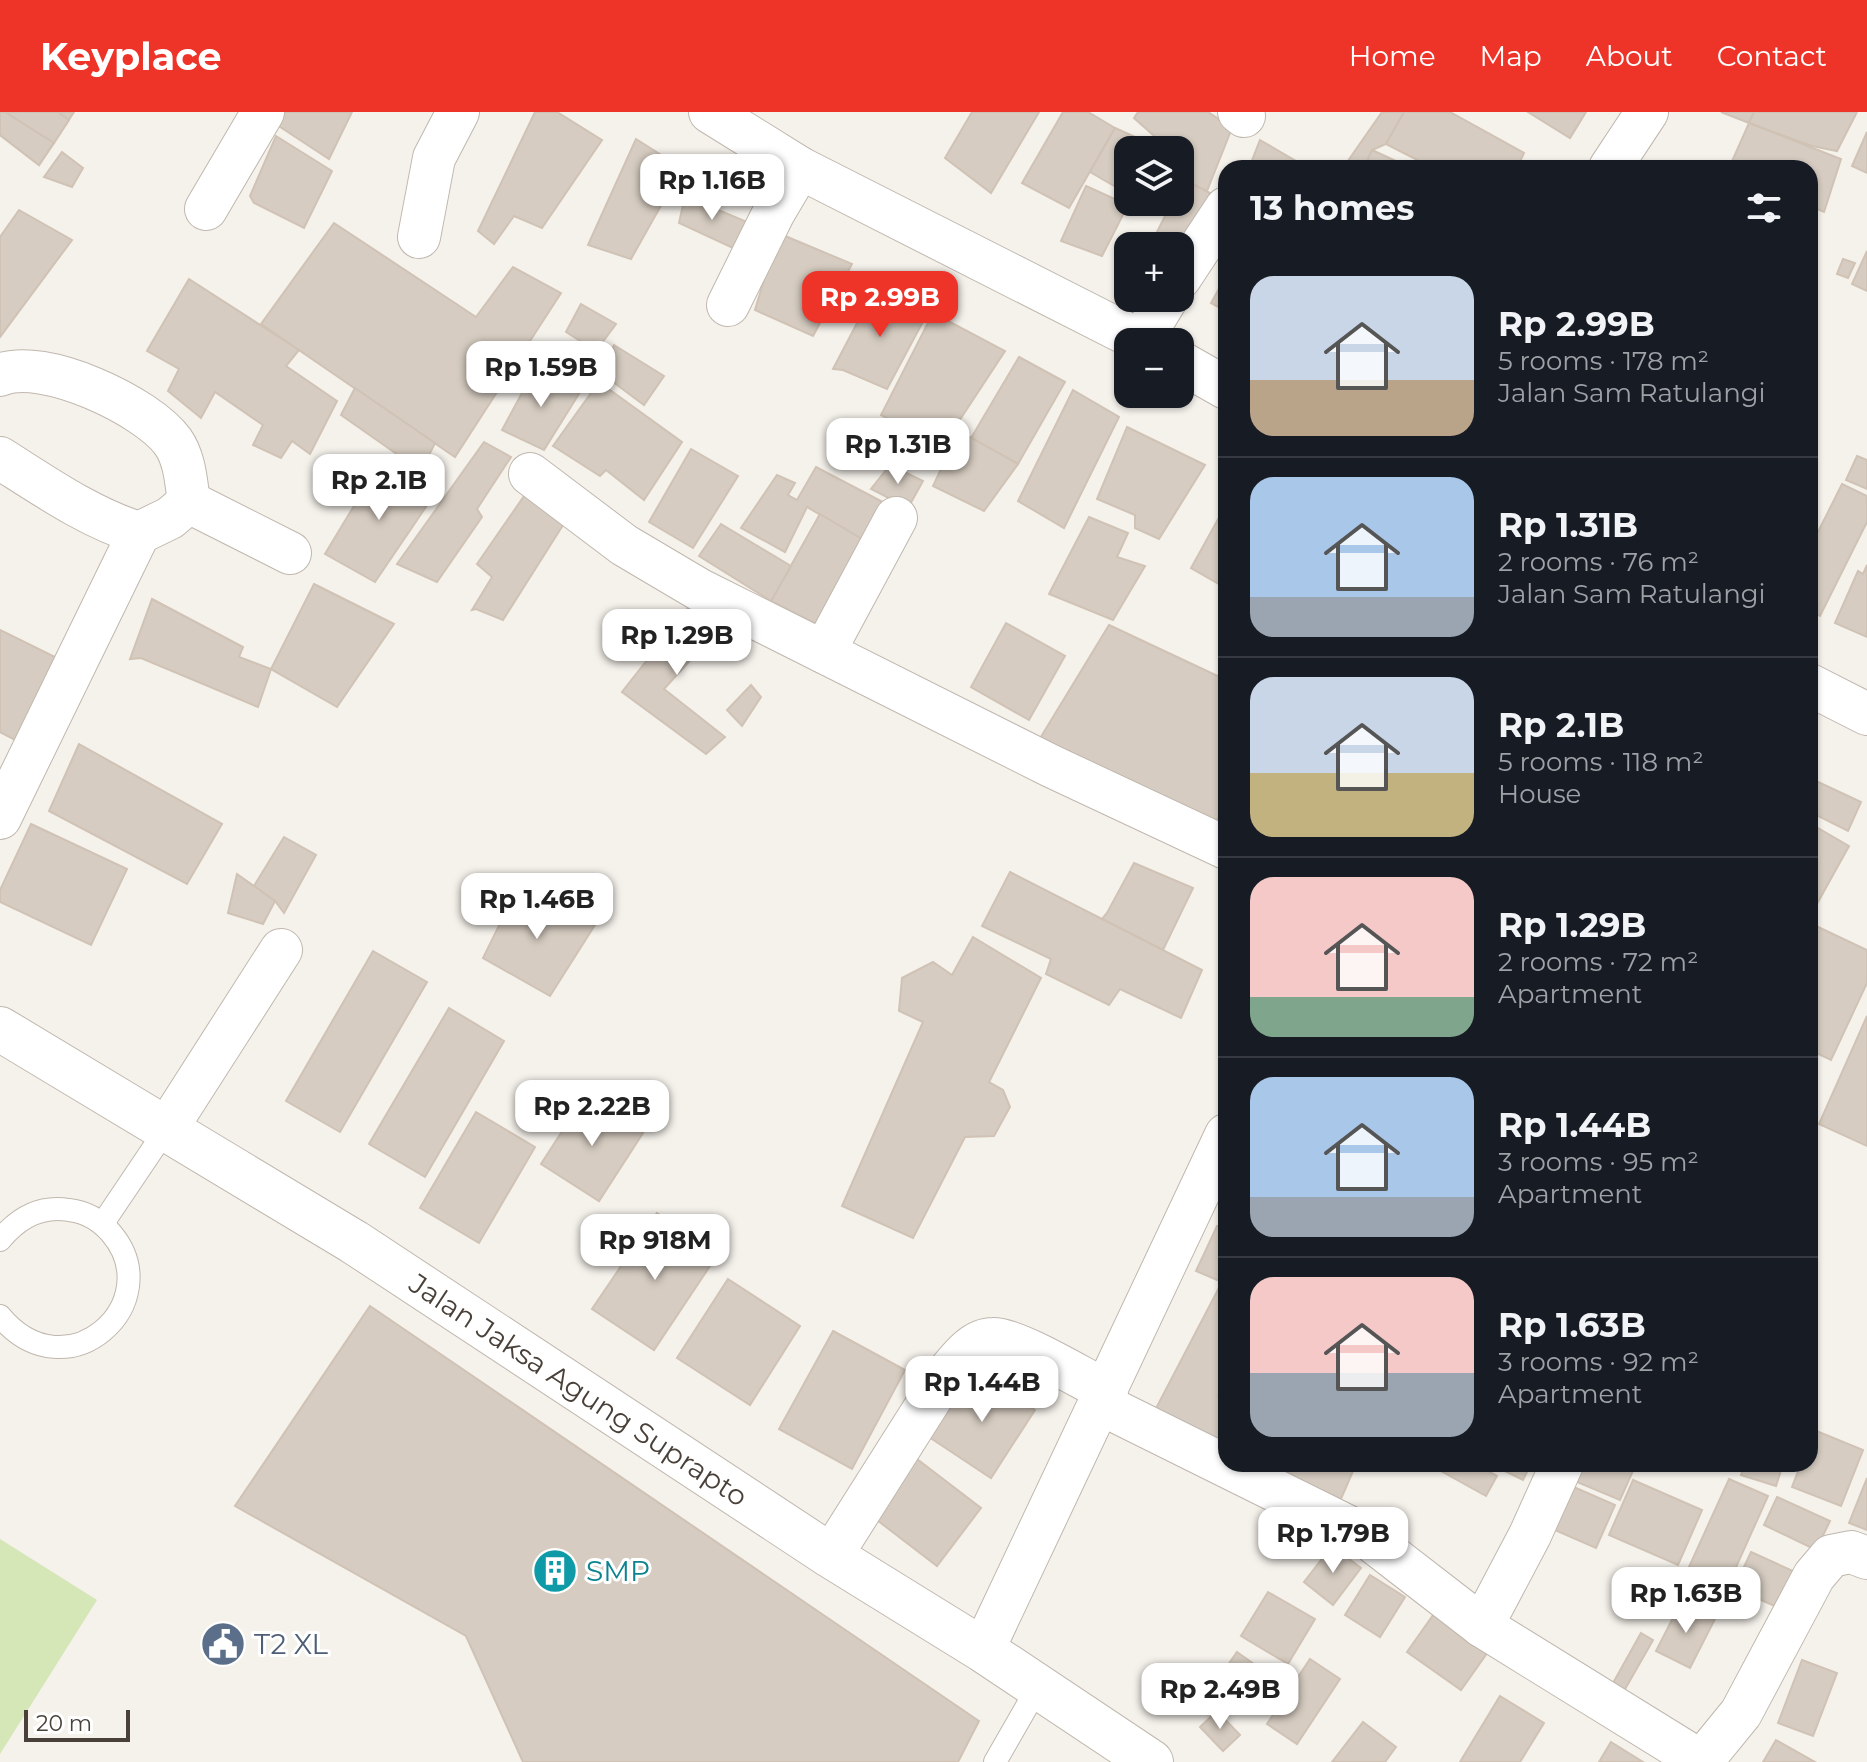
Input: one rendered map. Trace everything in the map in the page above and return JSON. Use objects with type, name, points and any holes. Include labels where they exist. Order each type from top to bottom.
[{"type":"street","points":[[206,209],[263,112]]},
{"type":"street","points":[[419,237],[434,158],[458,112]]},
{"type":"street","points":[[710,112],[800,168],[1116,328]]},
{"type":"street","points":[[1615,160],[1647,112]]},
{"type":"street","points":[[728,305],[774,212],[800,168]]},
{"type":"street","points":[[1194,257],[1218,220]]},
{"type":"street","points":[[1194,370],[1218,383]]},
{"type":"street","points":[[0,375],[32,372],[76,382],[147,418],[165,431],[176,446],[183,464],[189,502]]},
{"type":"street","points":[[0,458],[95,515],[139,533]]},
{"type":"street","points":[[530,474],[624,545],[659,567],[1051,766],[1218,844]]},
{"type":"street","points":[[0,818],[139,533],[170,518],[189,502]]},
{"type":"street","points":[[189,502],[290,553]]},
{"type":"street","points":[[824,652],[896,518]]},
{"type":"street","points":[[1818,689],[1867,714]]},
{"type":"street","points":[[167,1128],[281,950]]},
{"type":"street","name":"Jalan Jaksa Agung Suprapto","points":[[0,1029],[354,1242],[1151,1762]]},
{"type":"street","points":[[983,1650],[1218,1152]]},
{"type":"street","points":[[831,1556],[945,1376],[961,1356],[981,1342],[994,1338],[1015,1345],[1104,1398],[1218,1458]]},
{"type":"street","points":[[1245,1472],[1363,1534],[1482,1626],[1702,1762],[1741,1713],[1814,1576],[1831,1556],[1851,1552],[1867,1558]]},
{"type":"street","points":[[1482,1626],[1530,1535],[1558,1472]]},
{"type":"lane","points":[[103,1223],[167,1128]]},
{"type":"lane","points":[[0,1240],[12,1225],[34,1213],[57,1208],[81,1212],[103,1223],[125,1251],[128,1289],[119,1312],[104,1331],[83,1344],[59,1348],[35,1345],[14,1333],[0,1316]]},
{"type":"lane","points":[[995,1762],[1038,1687]]},
{"type":"green space","points":[[0,1539],[97,1600],[0,1754]]},
{"type":"building","points":[[0,112],[5,112],[54,143],[39,165],[0,135]]},
{"type":"building","points":[[0,112],[74,112],[39,165],[0,135]]},
{"type":"building","points":[[5,112],[58,112],[69,120],[54,143]]},
{"type":"building","points":[[276,112],[352,112],[329,159],[271,121]]},
{"type":"building","points":[[535,112],[557,112],[602,140],[542,228],[514,216],[494,244],[478,231]]},
{"type":"building","points":[[972,112],[1039,112],[991,193],[945,158]]},
{"type":"building","points":[[1063,112],[1088,112],[1115,128],[1069,208],[1022,183]]},
{"type":"building","points":[[1138,112],[1208,112],[1232,128],[1207,191],[1194,185],[1194,136],[1154,136],[1134,118]]},
{"type":"building","points":[[1382,112],[1404,112],[1386,144],[1372,150],[1368,160],[1349,160]]},
{"type":"building","points":[[1404,112],[1450,112],[1524,153],[1521,160],[1417,160],[1386,144]]},
{"type":"building","points":[[1528,112],[1586,112],[1570,138]]},
{"type":"building","points":[[1721,112],[1754,112],[1749,123]]},
{"type":"building","points":[[1754,112],[1857,112],[1837,151],[1812,146],[1749,123]]},
{"type":"building","points":[[1749,123],[1841,159],[1824,212],[1818,209],[1818,160],[1733,160]]},
{"type":"building","points":[[1115,128],[1133,136],[1114,136],[1114,186],[1090,172]]},
{"type":"building","points":[[1867,132],[1867,173],[1852,166]]},
{"type":"building","points":[[276,136],[332,171],[304,228],[254,203],[250,196]]},
{"type":"building","points":[[636,139],[682,168],[631,259],[588,245]]},
{"type":"building","points":[[1260,140],[1294,160],[1252,160]]},
{"type":"building","points":[[1372,150],[1394,160],[1368,160]]},
{"type":"building","points":[[62,152],[83,168],[72,187],[44,177]]},
{"type":"building","points":[[1194,185],[1218,197],[1218,206],[1193,232],[1157,232],[1165,216],[1194,216]]},
{"type":"building","points":[[1086,186],[1114,199],[1114,216],[1122,216],[1102,256],[1061,241]]},
{"type":"building","points":[[685,196],[747,222],[735,249],[679,223]]},
{"type":"building","points":[[19,210],[72,240],[0,337],[0,237]]},
{"type":"building","points":[[334,223],[476,317],[513,267],[561,293],[455,457],[261,324]]},
{"type":"building","points":[[778,233],[852,264],[813,336],[755,310]]},
{"type":"building","points":[[1867,251],[1867,291],[1852,284]]},
{"type":"building","points":[[1843,259],[1855,263],[1848,278],[1837,274]]},
{"type":"building","points":[[189,279],[299,350],[286,366],[337,401],[310,454],[292,441],[281,458],[253,445],[263,425],[215,392],[201,418],[168,391],[179,369],[147,351]]},
{"type":"building","points":[[876,287],[926,316],[887,389],[843,370],[833,369]]},
{"type":"building","points":[[1218,290],[1218,307],[1211,303]]},
{"type":"building","points":[[581,304],[616,324],[596,351],[566,332]]},
{"type":"building","points":[[933,313],[1005,351],[942,447],[881,415]]},
{"type":"building","points":[[614,345],[664,376],[644,405],[601,373]]},
{"type":"building","points":[[1019,357],[1065,382],[1018,464],[971,438]]},
{"type":"building","points":[[535,369],[582,389],[544,450],[502,430]]},
{"type":"building","points":[[599,382],[682,442],[644,500],[606,470],[600,476],[553,446]]},
{"type":"building","points":[[355,388],[435,443],[421,471],[341,415]]},
{"type":"building","points":[[1073,390],[1119,417],[1064,528],[1018,501]]},
{"type":"building","points":[[1127,427],[1205,465],[1159,539],[1135,528],[1135,515],[1097,499]]},
{"type":"building","points":[[959,431],[1018,464],[984,511],[933,486]]},
{"type":"building","points":[[484,442],[511,457],[477,509],[482,517],[437,582],[397,564]]},
{"type":"building","points":[[691,449],[738,476],[693,548],[649,522]]},
{"type":"building","points":[[1857,456],[1867,460],[1867,489],[1846,480]]},
{"type":"building","points":[[381,461],[434,495],[375,582],[325,554]]},
{"type":"building","points":[[890,465],[923,481],[908,508],[871,489]]},
{"type":"building","points":[[816,467],[896,509],[877,548],[807,507],[785,552],[741,528],[777,475],[795,483],[788,495],[797,500]]},
{"type":"building","points":[[1842,484],[1867,496],[1867,522],[1820,616],[1818,615],[1818,532]]},
{"type":"building","points":[[531,486],[570,514],[503,620],[472,610],[492,577],[477,564]]},
{"type":"building","points":[[820,514],[877,548],[822,627],[771,601]]},
{"type":"building","points":[[1089,517],[1128,533],[1117,557],[1145,566],[1113,620],[1049,594]]},
{"type":"building","points":[[1218,519],[1218,583],[1191,568]]},
{"type":"building","points":[[721,524],[791,566],[771,601],[699,556]]},
{"type":"building","points":[[1867,565],[1867,637],[1835,623],[1858,571],[1863,574]]},
{"type":"building","points":[[314,584],[394,624],[337,707],[271,669]]},
{"type":"building","points":[[152,599],[243,647],[239,657],[271,669],[258,707],[141,658],[130,659]]},
{"type":"building","points":[[695,599],[724,623],[664,689],[725,737],[706,754],[622,692]]},
{"type":"building","points":[[1006,623],[1065,656],[1029,720],[971,687]]},
{"type":"building","points":[[1109,625],[1218,676],[1218,819],[1216,823],[1039,740]]},
{"type":"building","points":[[0,630],[65,662],[19,742],[0,732]]},
{"type":"building","points":[[751,685],[761,697],[742,726],[727,710]]},
{"type":"building","points":[[79,744],[222,824],[187,884],[49,811]]},
{"type":"building","points":[[1818,782],[1861,802],[1848,831],[1818,816]]},
{"type":"building","points":[[31,824],[127,869],[91,945],[0,902],[0,890]]},
{"type":"building","points":[[1818,828],[1849,846],[1818,902]]},
{"type":"building","points":[[284,837],[316,855],[284,913],[275,901],[254,886]]},
{"type":"building","points":[[1134,863],[1193,888],[1163,950],[1102,919]]},
{"type":"building","points":[[1010,872],[1202,970],[1181,1018],[1120,989],[1109,1005],[1046,974],[1051,959],[982,926]]},
{"type":"building","points":[[237,874],[275,901],[263,924],[228,913]]},
{"type":"building","points":[[518,887],[595,925],[550,996],[483,958]]},
{"type":"building","points":[[1818,927],[1867,950],[1867,983],[1831,1060],[1818,1054]]},
{"type":"building","points":[[973,937],[1041,978],[989,1082],[1003,1090],[1010,1107],[994,1136],[965,1137],[913,1238],[842,1206],[923,1022],[899,1011],[902,978],[933,962],[952,975]]},
{"type":"building","points":[[373,951],[427,982],[340,1132],[286,1101]]},
{"type":"building","points":[[449,1008],[504,1041],[425,1177],[369,1144]]},
{"type":"building","points":[[1867,1016],[1867,1146],[1819,1124]]},
{"type":"building","points":[[585,1096],[643,1133],[599,1201],[541,1164]]},
{"type":"building","points":[[476,1112],[535,1147],[479,1243],[420,1208]]},
{"type":"building","points":[[657,1213],[718,1254],[654,1350],[592,1309]]},
{"type":"building","points":[[1217,1226],[1218,1226],[1218,1280],[1196,1271]]},
{"type":"building","points":[[728,1279],[800,1326],[750,1405],[677,1358]]},
{"type":"building","points":[[1218,1290],[1218,1449],[1153,1414]]},
{"type":"building","name":"SMP","points":[[370,1306],[979,1721],[958,1762],[523,1762],[466,1636],[235,1506]]},
{"type":"building","points":[[833,1331],[905,1370],[852,1469],[779,1429]]},
{"type":"building","points":[[973,1370],[1035,1410],[991,1478],[929,1437]]},
{"type":"building","points":[[1818,1432],[1863,1450],[1841,1506],[1792,1487],[1798,1472],[1818,1472]]},
{"type":"building","points":[[917,1459],[981,1508],[937,1566],[873,1517]]},
{"type":"building","points":[[1279,1472],[1353,1472],[1341,1499]]},
{"type":"building","points":[[1443,1472],[1490,1472],[1497,1476],[1486,1496]]},
{"type":"building","points":[[1506,1472],[1527,1472],[1523,1480]]},
{"type":"building","points":[[1581,1472],[1632,1472],[1620,1500],[1577,1482]]},
{"type":"building","points":[[1742,1472],[1780,1472],[1776,1486],[1741,1475]]},
{"type":"building","points":[[1867,1478],[1867,1530],[1849,1523]]},
{"type":"building","points":[[1729,1479],[1768,1496],[1728,1585],[1689,1567]]},
{"type":"building","points":[[1633,1480],[1702,1510],[1678,1565],[1609,1535]]},
{"type":"building","points":[[1560,1481],[1615,1505],[1596,1548],[1541,1524]]},
{"type":"building","points":[[1777,1497],[1830,1521],[1816,1550],[1764,1525]]},
{"type":"building","points":[[1332,1546],[1361,1568],[1333,1605],[1304,1582]]},
{"type":"building","points":[[1751,1552],[1804,1576],[1788,1612],[1734,1588]]},
{"type":"building","points":[[1370,1575],[1405,1597],[1380,1637],[1345,1615]]},
{"type":"building","points":[[1268,1592],[1315,1619],[1288,1664],[1241,1636]]},
{"type":"building","points":[[1681,1602],[1715,1619],[1690,1668],[1656,1651]]},
{"type":"building","points":[[1436,1611],[1490,1649],[1461,1690],[1407,1652]]},
{"type":"building","points":[[1641,1633],[1653,1640],[1620,1698],[1608,1692]]},
{"type":"building","points":[[1237,1652],[1268,1674],[1244,1706],[1214,1685]]},
{"type":"building","points":[[1310,1659],[1340,1679],[1297,1744],[1267,1724]]},
{"type":"building","points":[[1802,1660],[1837,1673],[1813,1736],[1778,1723]]},
{"type":"building","points":[[1500,1696],[1544,1723],[1520,1762],[1460,1762]]},
{"type":"building","points":[[1217,1711],[1240,1735],[1223,1751],[1200,1727]]},
{"type":"building","points":[[1363,1722],[1396,1747],[1385,1762],[1332,1762]]},
{"type":"building","points":[[1776,1740],[1815,1762],[1763,1762]]},
{"type":"building","points":[[1611,1742],[1643,1762],[1599,1762]]},
{"type":"place","name":"SMP","points":[[555,1571]]},
{"type":"place","name":"T2 XL","points":[[223,1644]]}]
